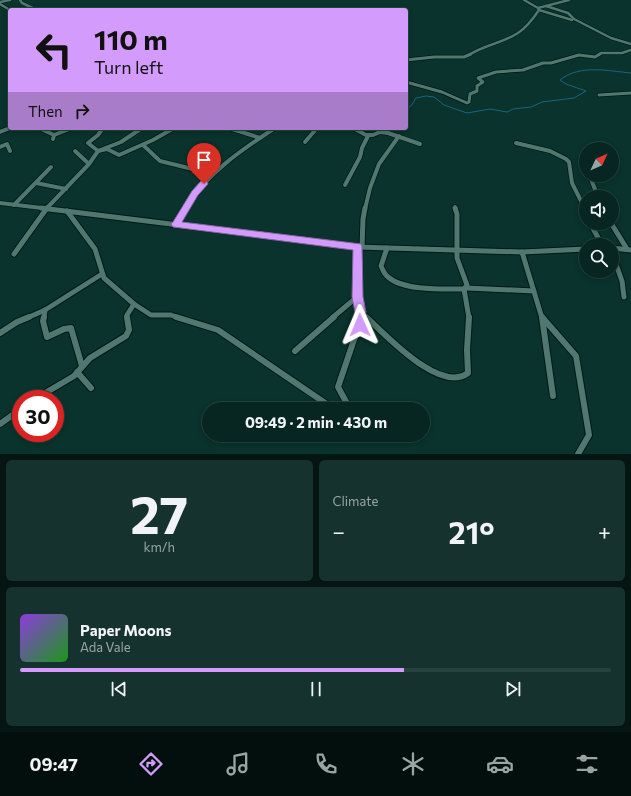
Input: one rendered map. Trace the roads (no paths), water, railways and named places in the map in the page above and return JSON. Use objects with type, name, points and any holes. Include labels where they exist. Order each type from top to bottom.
[{"type":"street","points":[[1,5],[10,0]]},
{"type":"street","points":[[20,0],[22,3],[33,8]]},
{"type":"street","points":[[524,0],[531,2],[539,9],[578,21],[611,38],[631,44]]},
{"type":"street","points":[[408,60],[418,60],[430,57],[465,57],[476,50],[515,36],[528,26],[539,9],[569,0]]},
{"type":"street","points":[[546,6],[568,13],[578,21]]},
{"type":"street","points":[[408,83],[442,92],[467,103],[469,102],[468,97],[470,94],[477,90],[477,86],[483,82],[478,78],[491,73],[523,70],[543,63],[551,63],[579,55],[595,56],[601,54],[625,53],[631,50]]},
{"type":"street","points":[[599,95],[631,93]]},
{"type":"street","points":[[42,130],[54,137],[68,130]]},
{"type":"street","points":[[98,151],[88,143],[102,130]]},
{"type":"street","points":[[14,254],[47,208],[89,164],[98,151],[121,142],[139,130]]},
{"type":"street","points":[[98,151],[107,149],[119,155],[143,145],[170,130]]},
{"type":"street","points":[[235,130],[260,138]]},
{"type":"street","points":[[176,224],[195,193],[213,174],[272,130]]},
{"type":"street","points":[[305,142],[315,130]]},
{"type":"street","points":[[357,130],[368,136],[376,135],[380,132],[399,136],[420,144]]},
{"type":"street","points":[[345,185],[360,157],[362,148],[368,136]]},
{"type":"street","points":[[346,402],[339,390],[338,384],[360,325],[361,312],[357,297],[363,219],[370,188],[379,164],[399,136]]},
{"type":"street","points":[[516,143],[550,151],[566,159],[569,162],[575,189],[579,199]]},
{"type":"street","points":[[0,147],[7,144],[10,151]]},
{"type":"street","points":[[143,145],[160,161],[213,174]]},
{"type":"street","points":[[75,151],[89,164]]},
{"type":"street","points":[[14,205],[51,167]]},
{"type":"street","points":[[36,183],[66,189]]},
{"type":"street","points":[[575,189],[579,197]]},
{"type":"street","points":[[0,203],[360,247],[522,252],[579,249]]},
{"type":"street","points":[[361,312],[412,358],[433,374],[444,377],[464,376],[468,373],[467,350],[470,321],[465,289],[467,285],[458,258],[457,214],[455,207]]},
{"type":"street","points":[[67,211],[95,249],[102,274],[106,280],[134,304],[151,315],[171,315],[218,330],[302,385],[325,402]]},
{"type":"street","points":[[616,230],[629,249]]},
{"type":"street","points":[[387,248],[381,266],[387,277],[402,283],[423,288],[534,291]]},
{"type":"street","points":[[619,248],[629,249]]},
{"type":"street","points":[[522,252],[542,318],[553,396]]},
{"type":"street","points":[[619,273],[622,281],[624,297]]},
{"type":"street","points":[[0,333],[17,322],[45,310],[102,274]]},
{"type":"street","points":[[295,351],[357,297]]},
{"type":"street","points":[[50,390],[74,376],[90,358],[126,336],[129,330],[128,315],[134,304]]},
{"type":"street","points":[[45,310],[43,321],[47,338],[64,329],[71,328],[82,366]]},
{"type":"street","points":[[542,318],[576,356],[589,435],[578,454]]},
{"type":"street","points":[[77,372],[91,388]]},
{"type":"street","points":[[0,424],[12,415]]},
{"type":"waterway","points":[[408,108],[416,98],[426,96],[434,97],[444,105],[467,113],[490,109],[507,112],[513,109],[531,107],[542,102],[574,98],[586,91],[566,84],[560,80],[576,72],[585,70],[604,70],[631,73]]}]
